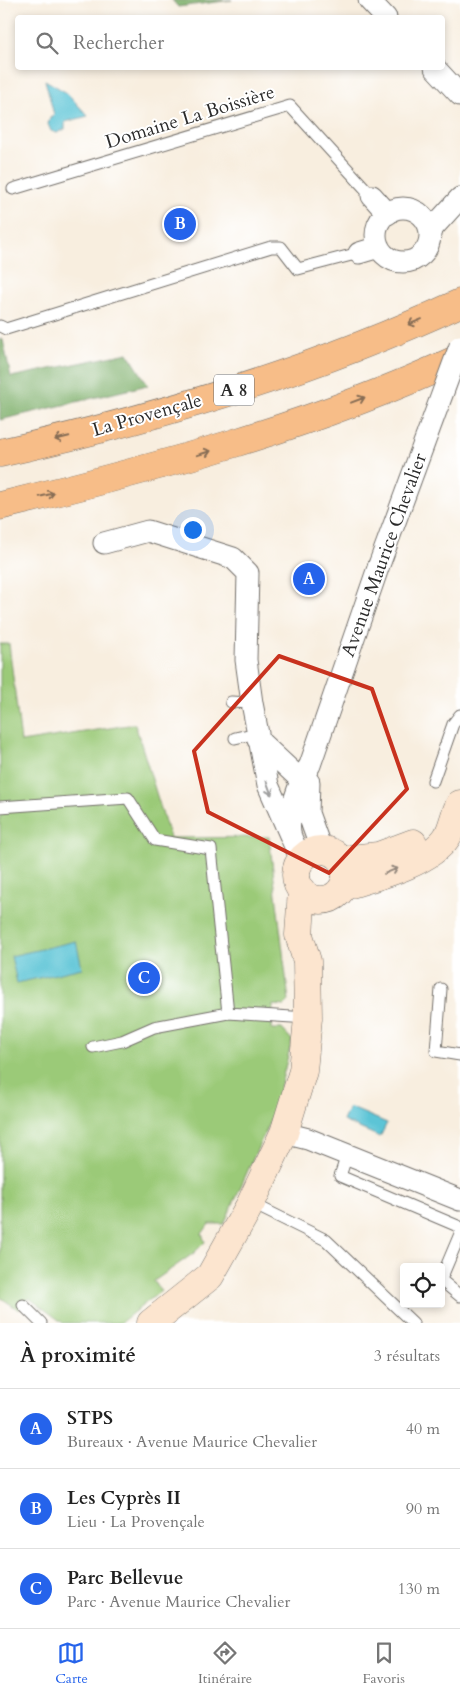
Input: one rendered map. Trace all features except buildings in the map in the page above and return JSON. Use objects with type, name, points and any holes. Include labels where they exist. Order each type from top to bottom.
[{"type":"highway","name":"La Provençale","points":[[0,453],[136,419],[266,381],[460,303]]},
{"type":"highway","points":[[0,506],[141,472],[277,431],[426,374],[460,358]]},
{"type":"street","points":[[369,0],[383,15]]},
{"type":"street","points":[[437,70],[460,95]]},
{"type":"street","points":[[372,196],[388,214]]},
{"type":"street","points":[[430,231],[460,198]]},
{"type":"street","points":[[396,209],[414,210],[427,222],[430,231],[427,247],[416,260],[399,262],[384,254],[369,250],[382,218],[396,209]]},
{"type":"street","name":"Avenue Maurice Chevalier","points":[[318,869],[292,814],[379,565],[460,346]]},
{"type":"street","name":"Avenue Maurice Chevalier","points":[[104,543],[148,532],[233,558],[248,573],[246,660],[242,703],[258,737],[268,785],[318,869]]},
{"type":"street","points":[[258,737],[306,772]]},
{"type":"street","name":"Avenue Maurice Chevalier","points":[[151,1323],[210,1276],[252,1203],[284,1133],[303,1071],[308,1018],[306,961],[299,935],[318,869],[308,813],[306,772]]},
{"type":"street","points":[[318,869],[387,873],[424,857],[447,837],[459,806]]},
{"type":"street","points":[[284,1133],[308,1139],[460,1200]]},
{"type":"lane","name":"Domaine La Boissière","points":[[12,189],[290,106],[372,196]]},
{"type":"lane","points":[[0,326],[6,329],[271,247],[280,247],[298,270],[369,250]]},
{"type":"lane","points":[[434,781],[453,724],[460,715]]},
{"type":"lane","points":[[235,738],[258,737]]},
{"type":"lane","points":[[0,807],[128,798],[155,840],[210,849],[228,1013]]},
{"type":"lane","points":[[441,989],[436,1051],[460,1055]]},
{"type":"lane","points":[[93,1047],[122,1041],[154,1027],[228,1013],[308,1018]]},
{"type":"lane","points":[[347,1155],[340,1176],[460,1227]]},
{"type":"lane","points":[[252,1203],[326,1240],[413,1323]]},
{"type":"lane","points":[[445,1270],[460,1234]]},
{"type":"lane","points":[[445,1283],[460,1296]]},
{"type":"lane","points":[[23,1305],[41,1323]]},
{"type":"highlighted area","points":[[279,656],[372,689],[407,789],[329,873],[208,812],[194,751]]},
{"type":"green space","points":[[172,0],[232,0],[178,7]]},
{"type":"green space","points":[[0,339],[3,340],[11,377],[128,353],[148,385],[0,420]]},
{"type":"green space","points":[[0,644],[9,644],[21,742],[135,724],[170,838],[269,837],[289,1001],[284,1006],[273,1005],[272,1029],[282,1029],[292,1040],[274,1112],[224,1224],[209,1224],[202,1234],[205,1242],[194,1253],[154,1281],[161,1291],[120,1323],[63,1323],[29,1298],[19,1310],[0,1297]]},
{"type":"water","points":[[45,80],[67,93],[88,116],[65,122],[65,129],[57,133],[51,131],[48,124],[50,118],[54,115]]},
{"type":"water","points":[[76,941],[82,968],[17,983],[11,956]]},
{"type":"water","points":[[349,1107],[387,1123],[380,1137],[343,1121]]},
{"type":"place","name":"Les Cyprès II","points":[[180,224]]},
{"type":"place","name":"STPS","points":[[309,579]]},
{"type":"place","name":"Parc Bellevue","points":[[144,978]]}]
